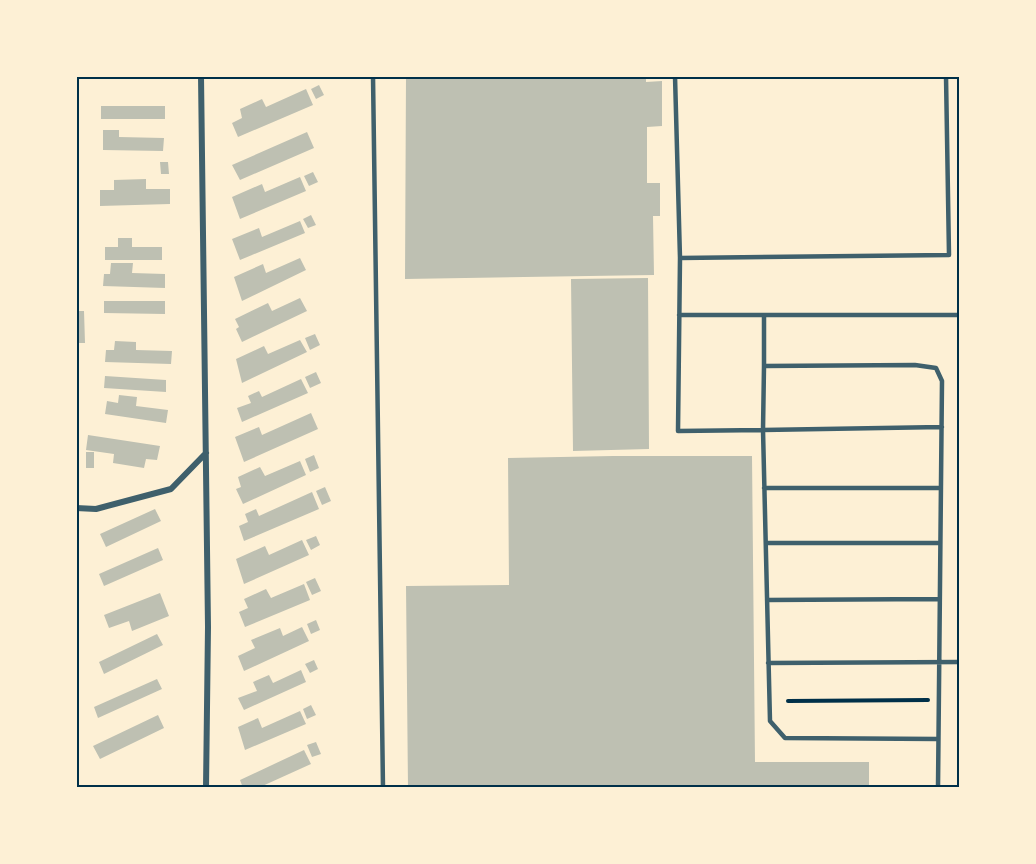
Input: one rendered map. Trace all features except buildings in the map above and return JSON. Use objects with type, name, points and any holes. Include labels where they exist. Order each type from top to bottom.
[{"type":"street","points":[[201,76],[208,627],[206,788]]},
{"type":"street","points":[[76,508],[96,508],[171,489],[206,453]]},
{"type":"lane","points":[[372,76],[384,788]]},
{"type":"lane","points":[[675,76],[680,258],[678,431],[942,427]]},
{"type":"lane","points":[[680,258],[949,255],[946,76]]},
{"type":"lane","points":[[679,315],[960,315]]},
{"type":"lane","points":[[764,316],[763,430],[770,721],[785,738],[938,738]]},
{"type":"lane","points":[[764,366],[915,365],[936,368],[942,381],[938,788]]},
{"type":"lane","points":[[764,488],[941,488]]},
{"type":"lane","points":[[766,543],[940,543]]},
{"type":"lane","points":[[767,600],[939,599]]},
{"type":"lane","points":[[768,663],[960,662]]},
{"type":"path","points":[[788,701],[932,700]]}]
